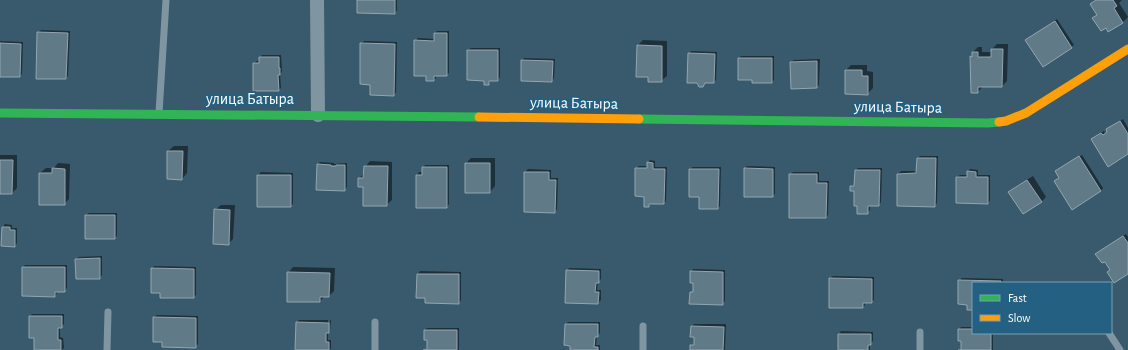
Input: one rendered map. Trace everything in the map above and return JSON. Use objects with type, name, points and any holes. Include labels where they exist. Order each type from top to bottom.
[{"type":"street","points":[[318,0],[318,115]]},
{"type":"street","name":"улица Батыра","points":[[0,113],[318,115],[988,123],[1006,121],[1026,113],[1128,49]]},
{"type":"lane","points":[[159,114],[166,0]]},
{"type":"lane","points":[[107,350],[108,312]]},
{"type":"lane","points":[[375,322],[375,350]]},
{"type":"lane","points":[[643,326],[643,350]]},
{"type":"lane","points":[[920,332],[920,350]]},
{"type":"lane","points":[[1110,334],[1120,350]]},
{"type":"building","points":[[357,0],[395,0],[395,14],[357,13]]},
{"type":"building","points":[[1096,0],[1113,0],[1117,6],[1114,8],[1123,23],[1108,32],[1106,28],[1101,31],[1092,18],[1097,15],[1090,4]]},
{"type":"building","points":[[1055,21],[1072,48],[1043,67],[1025,40]]},
{"type":"building","points":[[37,32],[68,33],[66,79],[36,79]]},
{"type":"building","points":[[434,33],[447,33],[447,76],[434,76],[434,81],[426,81],[426,76],[414,76],[414,40],[434,41]]},
{"type":"building","points":[[0,43],[21,44],[20,77],[0,77]]},
{"type":"building","points":[[360,43],[395,44],[394,96],[370,95],[370,85],[360,84]]},
{"type":"building","points":[[637,45],[662,46],[662,82],[648,82],[648,77],[636,77]]},
{"type":"building","points":[[991,49],[1003,49],[1002,87],[978,87],[978,93],[971,93],[970,56],[972,57],[972,52],[978,52],[978,57],[991,57]]},
{"type":"building","points":[[467,50],[498,50],[498,81],[489,81],[489,85],[484,85],[484,81],[467,80]]},
{"type":"building","points":[[688,53],[715,54],[714,83],[705,83],[703,87],[699,87],[697,83],[687,83]]},
{"type":"building","points":[[259,57],[279,57],[279,91],[253,91],[253,63],[259,63]]},
{"type":"building","points":[[738,58],[772,58],[772,83],[752,83],[752,80],[738,80]]},
{"type":"building","points":[[521,60],[553,61],[552,82],[521,81]]},
{"type":"building","points":[[817,61],[817,88],[791,89],[790,62]]},
{"type":"building","points":[[845,70],[862,70],[862,76],[868,76],[868,95],[845,94]]},
{"type":"building","points":[[1120,121],[1128,134],[1128,154],[1108,167],[1091,139],[1101,133],[1103,135],[1107,132],[1106,129]]},
{"type":"building","points":[[167,151],[183,151],[182,180],[167,179]]},
{"type":"building","points":[[1079,156],[1101,191],[1072,210],[1054,181],[1059,178],[1055,171]]},
{"type":"building","points":[[917,158],[936,158],[935,207],[897,206],[897,174],[916,173]]},
{"type":"building","points":[[0,160],[13,160],[12,194],[0,194]]},
{"type":"building","points":[[647,162],[653,163],[653,169],[665,169],[664,204],[649,204],[649,207],[644,207],[644,197],[635,196],[635,168],[647,168]]},
{"type":"building","points":[[465,163],[490,163],[490,193],[465,193]]},
{"type":"building","points":[[317,164],[331,166],[345,165],[345,191],[316,190]]},
{"type":"building","points":[[364,166],[388,166],[387,206],[363,206],[363,187],[358,187],[358,178],[363,178]]},
{"type":"building","points":[[422,167],[447,167],[447,208],[416,208],[416,175],[422,175]]},
{"type":"building","points":[[52,168],[65,169],[65,205],[39,205],[39,173],[52,173]]},
{"type":"building","points":[[744,168],[773,169],[773,197],[744,197]]},
{"type":"building","points":[[689,169],[719,169],[718,209],[699,209],[699,197],[689,197]]},
{"type":"building","points":[[855,170],[880,170],[879,206],[868,206],[868,214],[857,214],[857,206],[854,206],[854,191],[850,191],[850,186],[854,186]]},
{"type":"building","points":[[967,171],[976,172],[976,177],[988,177],[988,204],[956,203],[956,177],[967,177]]},
{"type":"building","points":[[524,172],[549,172],[549,180],[556,180],[555,213],[524,212]]},
{"type":"building","points":[[789,174],[817,174],[817,183],[827,183],[826,218],[789,218]]},
{"type":"building","points":[[257,175],[291,175],[291,207],[257,207]]},
{"type":"building","points":[[1027,180],[1042,202],[1023,214],[1008,192]]},
{"type":"building","points":[[214,209],[230,210],[229,245],[213,244]]},
{"type":"building","points":[[85,215],[115,215],[115,239],[85,239]]},
{"type":"building","points":[[2,227],[10,227],[10,230],[15,230],[15,247],[1,246]]},
{"type":"building","points":[[1123,236],[1128,243],[1128,274],[1114,283],[1107,272],[1110,270],[1105,262],[1102,263],[1095,254]]},
{"type":"building","points":[[100,258],[100,279],[76,279],[75,259]]},
{"type":"building","points":[[22,267],[65,267],[65,292],[55,292],[55,297],[22,296]]},
{"type":"building","points":[[151,268],[194,269],[194,298],[160,298],[160,293],[151,293]]},
{"type":"building","points":[[566,270],[599,271],[599,283],[596,283],[595,292],[599,292],[598,304],[565,303]]},
{"type":"building","points":[[690,271],[723,272],[723,305],[689,304],[690,292],[693,292],[693,283],[690,283]]},
{"type":"building","points":[[287,272],[330,273],[329,297],[320,297],[320,302],[287,302]]},
{"type":"building","points":[[417,274],[459,274],[459,304],[425,303],[425,298],[416,298]]},
{"type":"building","points":[[829,278],[872,279],[872,303],[863,303],[863,308],[829,308]]},
{"type":"building","points":[[958,280],[1001,281],[972,282],[972,310],[967,310],[967,305],[958,304]]},
{"type":"building","points":[[29,316],[62,316],[62,328],[58,328],[58,340],[61,340],[61,350],[34,350],[34,338],[29,338]]},
{"type":"building","points":[[153,317],[196,318],[196,348],[162,347],[162,342],[153,342]]},
{"type":"building","points":[[296,322],[329,323],[329,333],[326,333],[326,342],[329,342],[329,350],[295,350]]},
{"type":"building","points":[[565,324],[598,324],[598,337],[595,337],[594,347],[598,347],[598,350],[570,350],[570,346],[564,345]]},
{"type":"building","points":[[691,326],[724,327],[723,350],[690,350],[690,345],[694,345],[694,337],[690,337]]},
{"type":"building","points":[[958,329],[972,329],[972,334],[991,334],[991,350],[961,350],[961,341],[958,341]]},
{"type":"building","points":[[424,330],[457,330],[457,350],[423,350],[427,349],[427,340],[424,340]]},
{"type":"building","points":[[838,334],[871,334],[871,345],[868,345],[868,350],[838,350]]},
{"type":"traffic: fast","points":[[0,113],[479,117]]},
{"type":"traffic: fast","points":[[639,119],[999,122]]},
{"type":"traffic: slow","points":[[999,122],[1006,121],[1026,113],[1128,49]]},
{"type":"traffic: slow","points":[[479,117],[639,119]]}]
